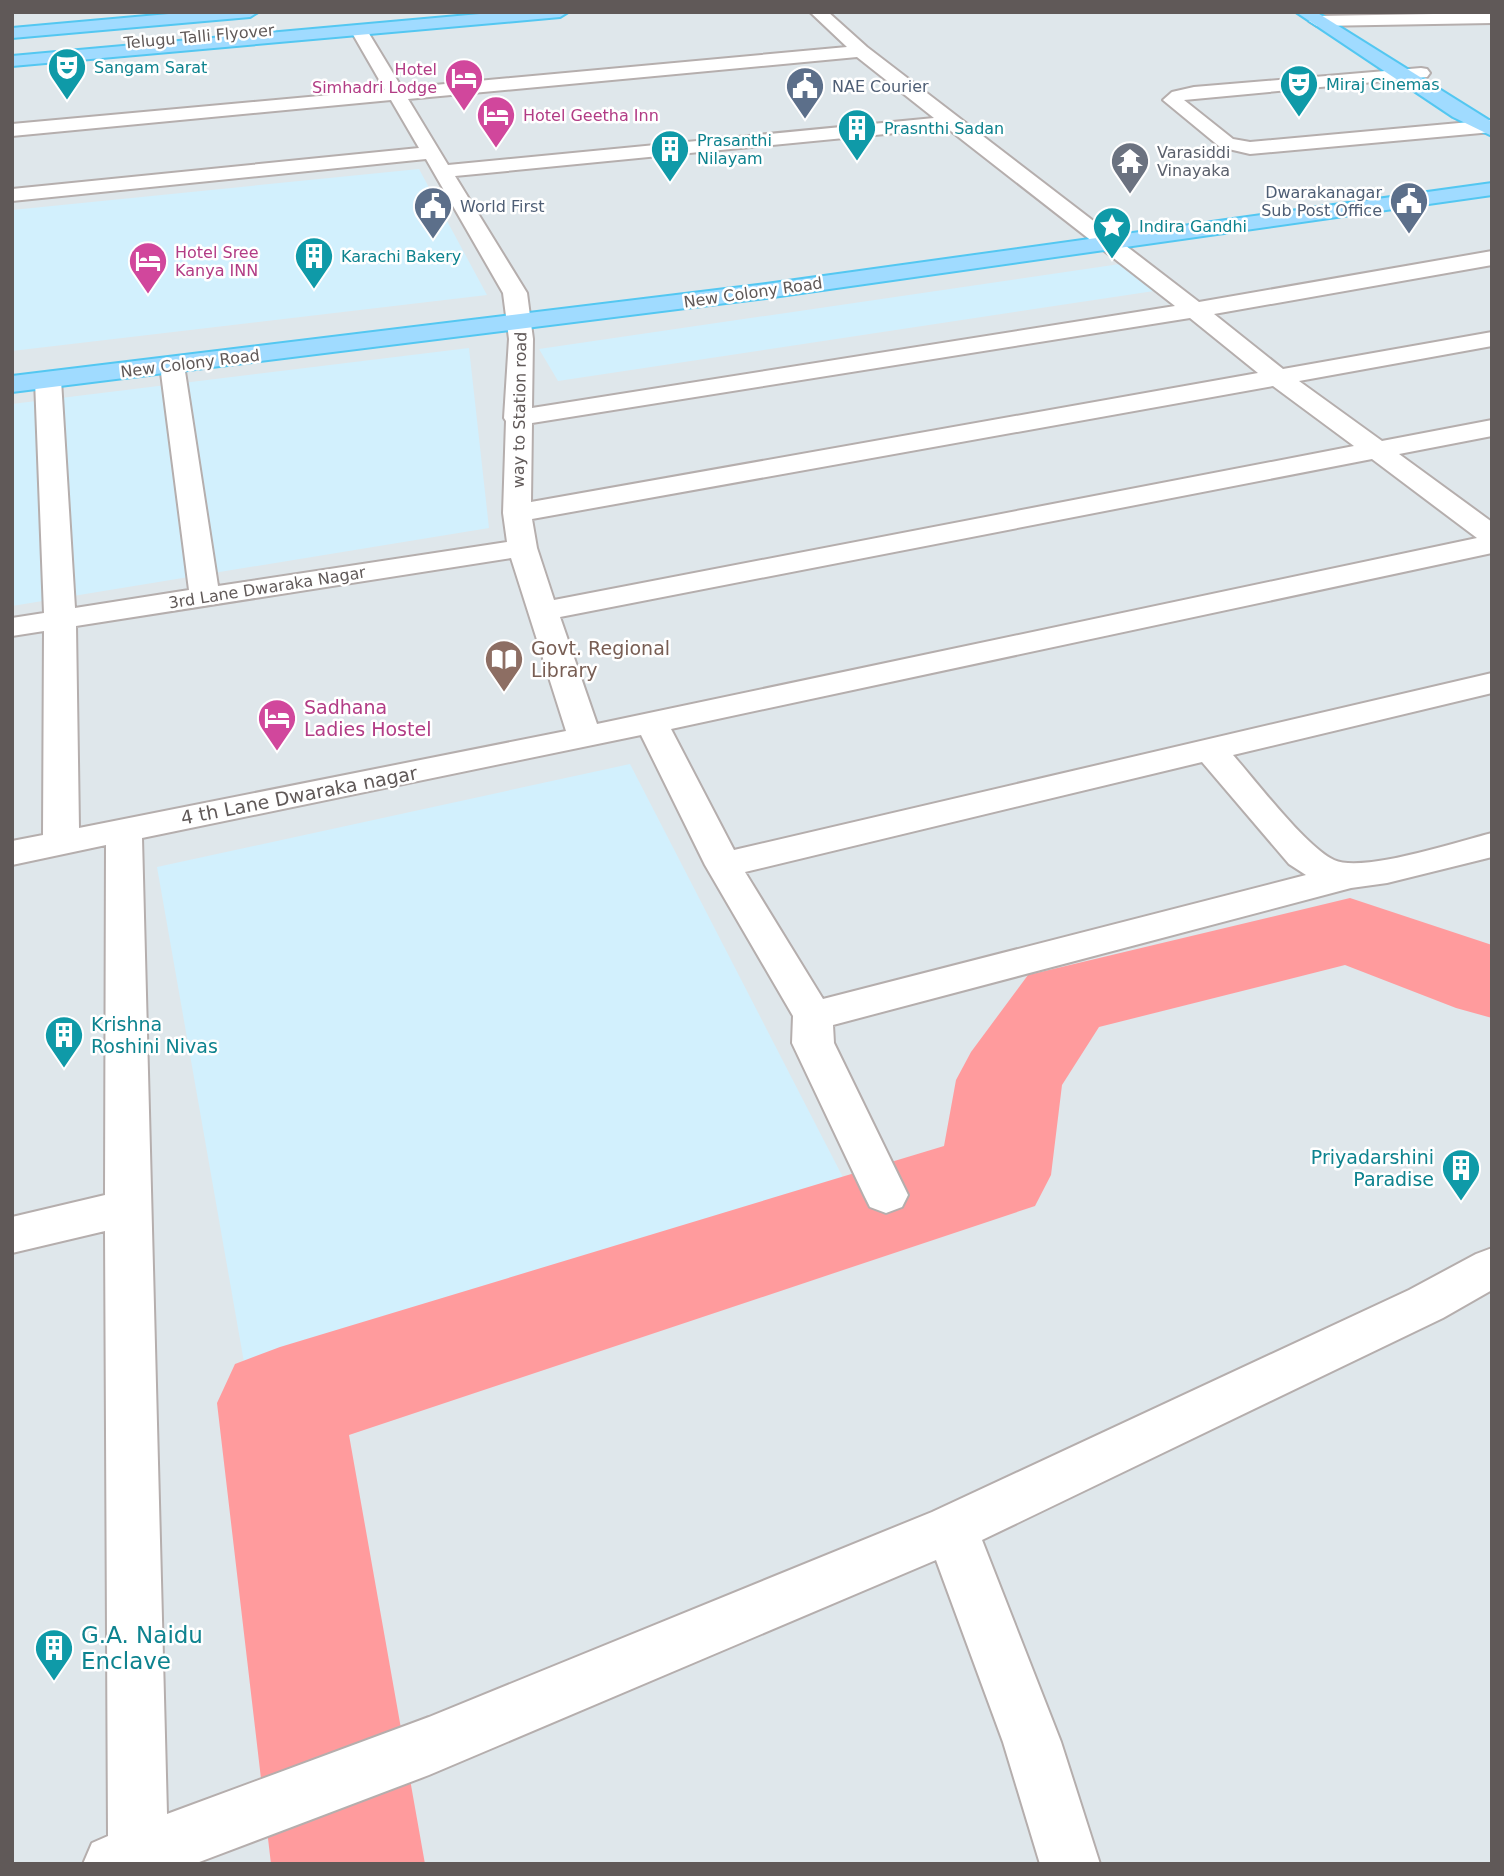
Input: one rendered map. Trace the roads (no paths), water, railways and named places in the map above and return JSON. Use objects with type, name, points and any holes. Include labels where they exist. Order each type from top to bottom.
[{"type":"main road","points":[[12,33],[250,12]]},
{"type":"main road","name":"Telugu Talli Flyover","points":[[12,51],[469,12]]},
{"type":"main road","points":[[12,61],[366,22],[560,12]]},
{"type":"main road","points":[[1323,16],[1421,73],[1490,125]]},
{"type":"main road","points":[[1323,16],[1401,75],[1490,125]]},
{"type":"main road","name":"Telugu Talli Flyover","points":[[12,43],[366,22]]},
{"type":"main road","name":"New Colony Road","points":[[12,384],[172,365],[1088,226],[1492,173]]},
{"type":"main road","name":"New Colony Road","points":[[12,363],[518,314],[1109,243],[1492,189]]},
{"type":"street","points":[[818,12],[951,122],[1196,310],[1278,377],[1492,537]]},
{"type":"street","points":[[1323,16],[1492,18]]},
{"type":"street","name":"way to Station road","points":[[366,22],[397,96],[505,272],[515,293],[518,314],[517,513],[522,548],[585,737]]},
{"type":"street","points":[[12,130],[862,51]]},
{"type":"street","points":[[1421,73],[1194,92],[1172,100],[1227,143],[1250,148],[1490,125]]},
{"type":"street","points":[[12,195],[951,122]]},
{"type":"street","points":[[517,418],[1196,310],[1492,258]]},
{"type":"street","points":[[517,513],[1492,339]]},
{"type":"street","points":[[172,365],[205,597]]},
{"type":"street","points":[[48,380],[60,619],[61,843]]},
{"type":"street","points":[[544,611],[1492,428]]},
{"type":"street","name":"4 th Lane Dwaraka nagar","points":[[12,853],[585,737],[1492,544]]},
{"type":"street","name":"3rd Lane Dwaraka Nagar","points":[[12,627],[522,548]]},
{"type":"street","points":[[723,865],[1492,683]]},
{"type":"street","points":[[652,722],[723,865],[813,1016],[813,1043],[887,1195]]},
{"type":"street","points":[[1211,751],[1302,856],[1322,869],[1351,876]]},
{"type":"street","points":[[124,831],[127,1208],[125,1860],[429,1746],[951,1529],[1426,1304],[1492,1267]]},
{"type":"street","points":[[813,1016],[1351,876],[1387,871],[1492,845]]},
{"type":"street","points":[[12,1235],[127,1208]]},
{"type":"street","points":[[951,1529],[1032,1742],[1070,1864]]},
{"type":"waterway","points":[[348,1864],[280,1403],[995,1175],[1009,1080],[1064,1000],[1350,931],[1492,983]]},
{"type":"place","name":"Sangam Sarat","points":[[67,101]]},
{"type":"place","name":"Hotel Simhadri Lodge","points":[[464,112]]},
{"type":"place","name":"Miraj Cinemas","points":[[1299,118]]},
{"type":"place","name":"NAE Courier","points":[[805,120]]},
{"type":"place","name":"Hotel Geetha Inn","points":[[496,149]]},
{"type":"place","name":"Prasnthi Sadan","points":[[857,162]]},
{"type":"place","name":"Prasanthi Nilayam","points":[[670,183]]},
{"type":"place","name":"Varasiddi Vinayaka","points":[[1130,195]]},
{"type":"place","name":"Dwarakanagar Sub Post Office","points":[[1409,235]]},
{"type":"place","name":"World First","points":[[433,240]]},
{"type":"place","name":"Indira Gandhi","points":[[1112,260]]},
{"type":"place","name":"Karachi Bakery","points":[[314,290]]},
{"type":"place","name":"Hotel Sree Kanya INN","points":[[148,295]]},
{"type":"place","name":"Govt. Regional Library","points":[[504,693]]},
{"type":"place","name":"Sadhana Ladies Hostel","points":[[277,752]]},
{"type":"place","name":"Krishna Roshini Nivas","points":[[64,1069]]},
{"type":"place","name":"Priyadarshini Paradise","points":[[1461,1202]]},
{"type":"place","name":"G.A. Naidu Enclave","points":[[54,1682]]}]
